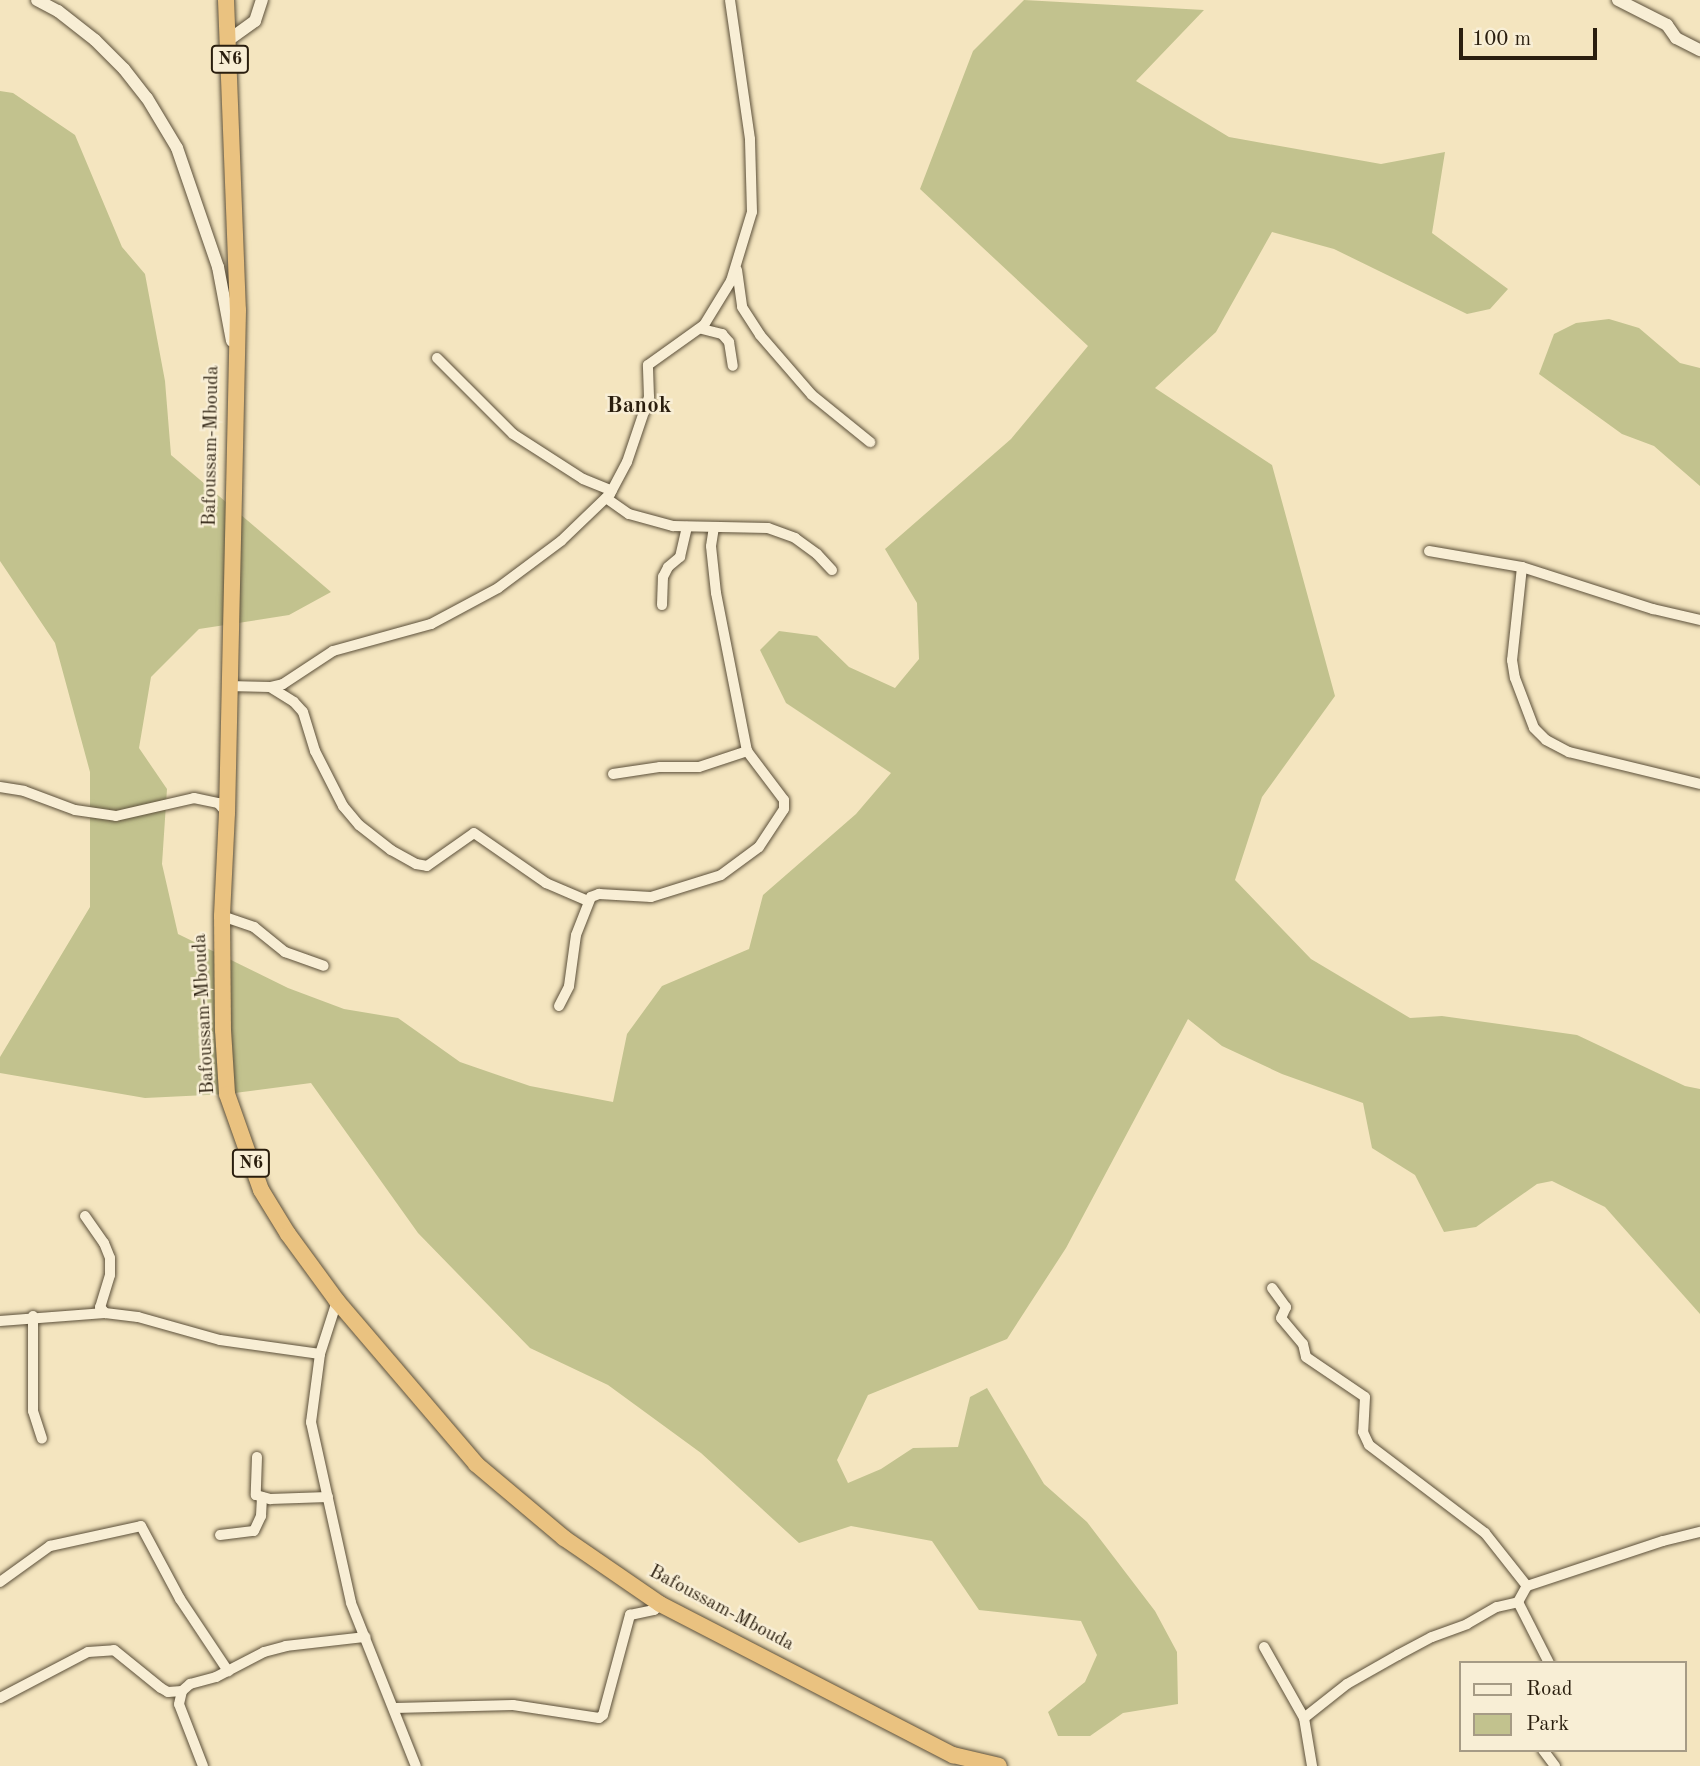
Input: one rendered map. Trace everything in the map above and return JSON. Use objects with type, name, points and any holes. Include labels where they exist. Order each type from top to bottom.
[{"type":"highway","name":"Bafoussam-Mbouda","points":[[226,0],[230,39],[230,117],[238,310],[227,814],[222,916],[227,1094],[261,1190],[288,1234],[337,1301],[477,1464],[564,1538],[660,1604],[953,1755],[999,1766]]},
{"type":"street","points":[[37,0],[95,40],[124,69],[177,148],[218,267],[235,359]]},
{"type":"street","points":[[230,39],[255,21],[262,0]]},
{"type":"street","points":[[228,686],[270,687],[283,684],[334,651],[431,624],[494,590],[561,541],[609,495],[627,462],[649,397],[648,365],[667,349],[702,329],[722,297],[737,263],[752,212],[747,109],[730,0]]},
{"type":"street","points":[[1618,0],[1667,25],[1676,38],[1700,50]]},
{"type":"street","points":[[737,263],[742,307],[760,335],[812,396],[870,442]]},
{"type":"street","points":[[702,329],[722,334],[729,342],[733,366]]},
{"type":"street","points":[[436,358],[513,434],[609,495],[629,514],[688,527],[768,527],[795,538],[817,554],[832,570]]},
{"type":"street","points":[[662,605],[663,578],[668,567],[680,557],[688,527]]},
{"type":"street","points":[[559,1006],[569,986],[576,935],[588,901],[599,894],[650,897],[714,878],[749,857],[773,829],[785,804],[747,751],[714,579],[711,546],[714,527]]},
{"type":"street","points":[[1429,551],[1522,567],[1653,609],[1700,620]]},
{"type":"street","points":[[1522,567],[1512,660],[1515,678],[1534,728],[1546,740],[1569,752],[1700,784]]},
{"type":"street","points":[[270,687],[285,693],[303,712],[315,751],[343,806],[359,825],[379,842],[403,858],[427,866],[474,833],[546,883],[588,901]]},
{"type":"street","points":[[613,775],[660,767],[699,767],[747,751]]},
{"type":"street","points":[[0,787],[24,792],[75,810],[116,816],[194,798],[218,803],[227,814]]},
{"type":"street","points":[[222,916],[254,927],[285,952],[324,966]]},
{"type":"street","points":[[85,1216],[110,1258],[110,1275],[100,1307],[105,1313]]},
{"type":"street","points":[[1272,1287],[1286,1307],[1281,1318],[1303,1344],[1307,1357],[1365,1397],[1363,1432],[1369,1445],[1485,1534],[1527,1586]]},
{"type":"street","points":[[337,1301],[320,1354],[311,1422],[351,1603],[416,1766]]},
{"type":"street","points":[[0,1321],[33,1316],[105,1313],[138,1317],[220,1340],[320,1354]]},
{"type":"street","points":[[33,1316],[33,1411],[42,1439]]},
{"type":"street","points":[[220,1535],[254,1531],[261,1516],[261,1497],[254,1490],[257,1457]]},
{"type":"street","points":[[261,1497],[328,1497]]},
{"type":"street","points":[[0,1582],[50,1546],[141,1526],[180,1599],[228,1671]]},
{"type":"street","points":[[1304,1718],[1347,1684],[1398,1655],[1433,1637],[1467,1625],[1497,1607],[1518,1602],[1527,1586],[1663,1541],[1700,1532]]},
{"type":"street","points":[[1518,1602],[1548,1661]]},
{"type":"street","points":[[395,1708],[513,1705],[598,1718],[603,1715],[630,1615],[654,1610],[660,1604]]},
{"type":"street","points":[[203,1766],[179,1704],[182,1691],[190,1684],[228,1671],[264,1652],[286,1646],[365,1637]]},
{"type":"street","points":[[1264,1647],[1304,1718],[1312,1766]]},
{"type":"street","points":[[0,1698],[88,1652],[114,1650],[161,1688],[168,1692],[182,1691]]},
{"type":"green space","points":[[1024,0],[1204,10],[1136,81],[1229,137],[1381,164],[1445,152],[1432,233],[1508,289],[1490,309],[1467,314],[1334,249],[1272,232],[1216,332],[1155,388],[1272,465],[1335,696],[1262,797],[1235,880],[1311,959],[1410,1018],[1442,1016],[1577,1035],[1685,1086],[1700,1089],[1700,1314],[1605,1207],[1552,1181],[1537,1184],[1476,1227],[1444,1232],[1415,1175],[1372,1148],[1363,1103],[1282,1074],[1222,1046],[1188,1019],[1066,1248],[1007,1339],[868,1395],[837,1460],[848,1483],[881,1469],[913,1448],[958,1447],[970,1397],[987,1388],[1044,1484],[1087,1522],[1155,1611],[1177,1652],[1178,1704],[1123,1713],[1090,1736],[1058,1736],[1048,1712],[1085,1682],[1097,1655],[1081,1621],[979,1610],[932,1541],[851,1526],[799,1543],[701,1453],[608,1385],[530,1348],[418,1233],[311,1083],[227,1094],[145,1098],[0,1073],[0,1057],[90,907],[90,772],[55,643],[0,561],[0,91],[13,93],[75,135],[122,247],[145,274],[165,381],[171,455],[331,592],[289,615],[199,629],[151,677],[139,748],[167,789],[162,864],[178,934],[288,988],[344,1009],[398,1018],[460,1062],[530,1086],[613,1102],[627,1034],[662,986],[749,949],[763,895],[856,814],[891,773],[786,703],[760,650],[779,631],[817,636],[849,667],[895,688],[919,659],[917,603],[885,549],[1011,439],[1088,346],[920,189],[973,51]]},
{"type":"green space","points":[[1609,319],[1639,328],[1680,363],[1700,368],[1700,486],[1654,446],[1622,434],[1539,374],[1554,334],[1576,323]]},
{"type":"district","name":"Banok","points":[[639,406]]}]
